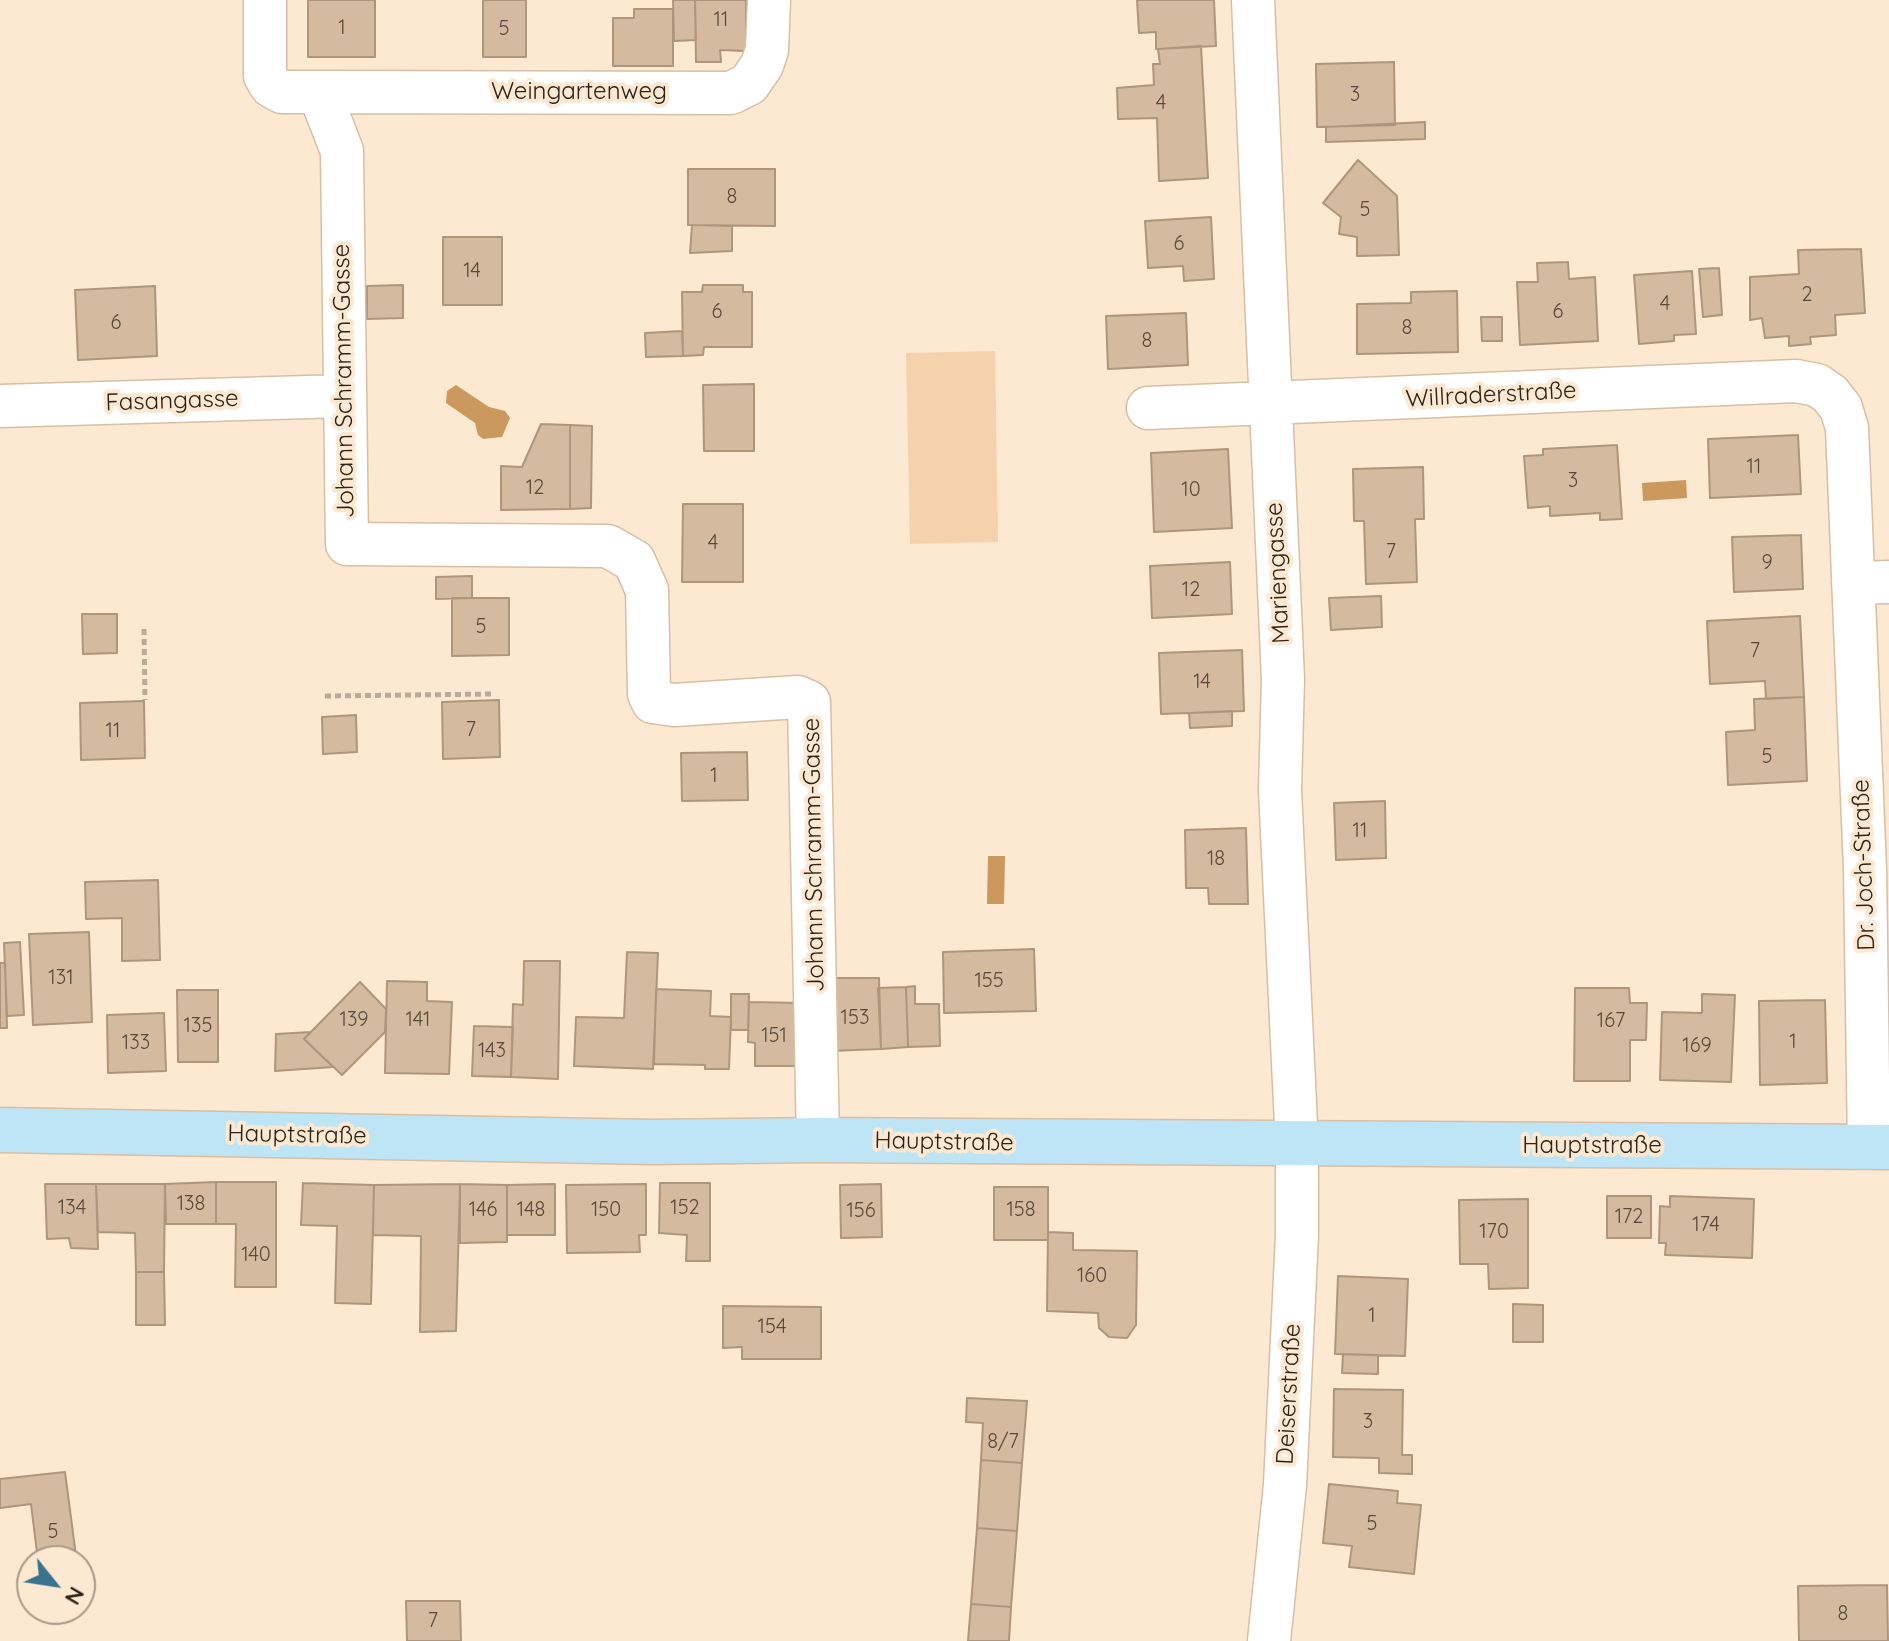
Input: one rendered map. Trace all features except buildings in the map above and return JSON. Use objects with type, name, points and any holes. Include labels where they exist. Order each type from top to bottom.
[{"type":"main road","name":"Hauptstraße","points":[[0,1130],[653,1142],[818,1140],[1297,1146],[1879,1147]]},
{"type":"street","points":[[265,0],[265,76],[282,92],[319,92]]},
{"type":"street","name":"Weingartenweg","points":[[319,92],[731,93],[749,84],[762,65],[767,50],[769,0]]},
{"type":"street","name":"Mariengasse","points":[[1253,0],[1283,679],[1280,790],[1297,1146]]},
{"type":"street","name":"Johann Schramm-Gasse","points":[[319,92],[342,151],[347,544],[608,546],[634,561],[647,590],[649,694],[653,702],[674,705],[798,697],[809,702],[818,1140]]},
{"type":"street","name":"Willraderstraße","points":[[1148,408],[1796,381],[1817,385],[1830,394]]},
{"type":"street","name":"Dr. Joch-Straße","points":[[1830,394],[1841,408],[1847,428],[1871,582],[1865,870],[1879,1147]]},
{"type":"street","name":"Fasangasse","points":[[0,406],[343,396]]},
{"type":"street","name":"Deiserstraße","points":[[1269,1641],[1285,1485],[1297,1235],[1297,1146]]},
{"type":"path","points":[[144,629],[145,700]]},
{"type":"path","points":[[325,696],[494,694]]},
{"type":"shaded area","points":[[995,351],[998,542],[910,544],[906,353]]},
{"type":"shaded area","points":[[456,385],[489,407],[505,411],[510,418],[502,437],[483,439],[478,435],[475,423],[446,403],[447,391]]},
{"type":"shaded area","points":[[1686,480],[1687,498],[1643,501],[1642,483]]},
{"type":"shaded area","points":[[988,856],[1005,856],[1004,904],[987,904]]}]
